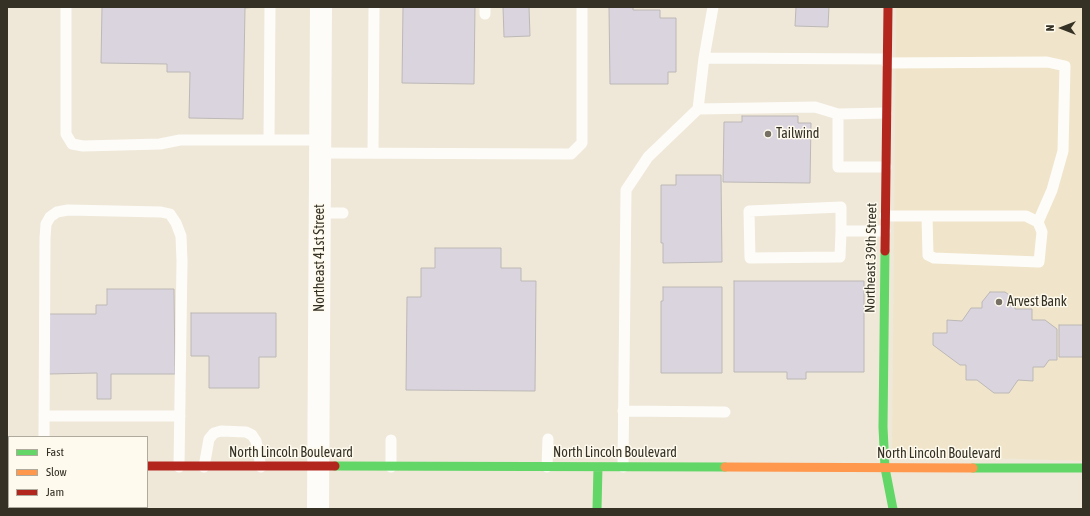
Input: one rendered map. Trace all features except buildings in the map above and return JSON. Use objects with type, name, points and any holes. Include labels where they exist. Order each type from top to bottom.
[{"type":"main road","name":"Northeast 39th Street","points":[[888,7],[883,427],[885,468],[893,509]]},
{"type":"main road","name":"North Lincoln Boulevard","points":[[148,466],[1083,468]]},
{"type":"main road","points":[[597,509],[598,467]]},
{"type":"street","name":"Northeast 41st Street","points":[[318,509],[321,7]]},
{"type":"lane","points":[[66,7],[66,134],[72,144],[83,146],[160,144],[180,140],[269,140],[373,153],[571,154],[582,143],[582,7]]},
{"type":"lane","points":[[269,140],[270,7]]},
{"type":"lane","points":[[373,153],[374,7]]},
{"type":"lane","points":[[623,467],[626,190],[648,157],[698,109],[704,58],[713,7]]},
{"type":"lane","points":[[704,58],[1047,62],[1065,66],[1063,151],[1052,190],[1038,222]]},
{"type":"lane","points":[[698,109],[815,106],[838,114],[886,113]]},
{"type":"lane","points":[[838,114],[838,167],[886,167]]},
{"type":"lane","points":[[841,207],[841,231],[840,257],[750,258],[749,211],[841,207]]},
{"type":"lane","points":[[44,436],[46,224],[57,212],[68,210],[161,212],[170,214],[176,223],[180,236],[182,262],[179,466]]},
{"type":"lane","points":[[320,213],[343,213]]},
{"type":"lane","points":[[885,216],[927,216],[1026,216],[1038,222],[1042,232],[1039,262],[934,258],[928,255],[927,216]]},
{"type":"lane","points":[[841,231],[885,230]]},
{"type":"lane","points":[[623,411],[725,412]]},
{"type":"lane","points":[[44,416],[180,416]]},
{"type":"lane","points":[[204,466],[209,439],[214,433],[221,431],[246,432],[252,435],[256,442],[261,467]]},
{"type":"lane","points":[[547,467],[548,439]]},
{"type":"lane","points":[[391,440],[391,467]]},
{"type":"shaded area","points":[[896,7],[1083,7],[1083,461],[892,455]]},
{"type":"traffic: fast","points":[[885,251],[883,427],[885,468],[893,509]]},
{"type":"traffic: fast","points":[[335,466],[725,467]]},
{"type":"traffic: fast","points":[[597,509],[598,467]]},
{"type":"traffic: fast","points":[[973,468],[1083,468]]},
{"type":"traffic: slow","points":[[725,467],[973,468]]},
{"type":"traffic: jam","points":[[885,251],[888,7]]},
{"type":"traffic: jam","points":[[148,466],[335,466]]},
{"type":"place","name":"Tailwind","points":[[768,134]]},
{"type":"place","name":"Arvest Bank","points":[[999,302]]}]
